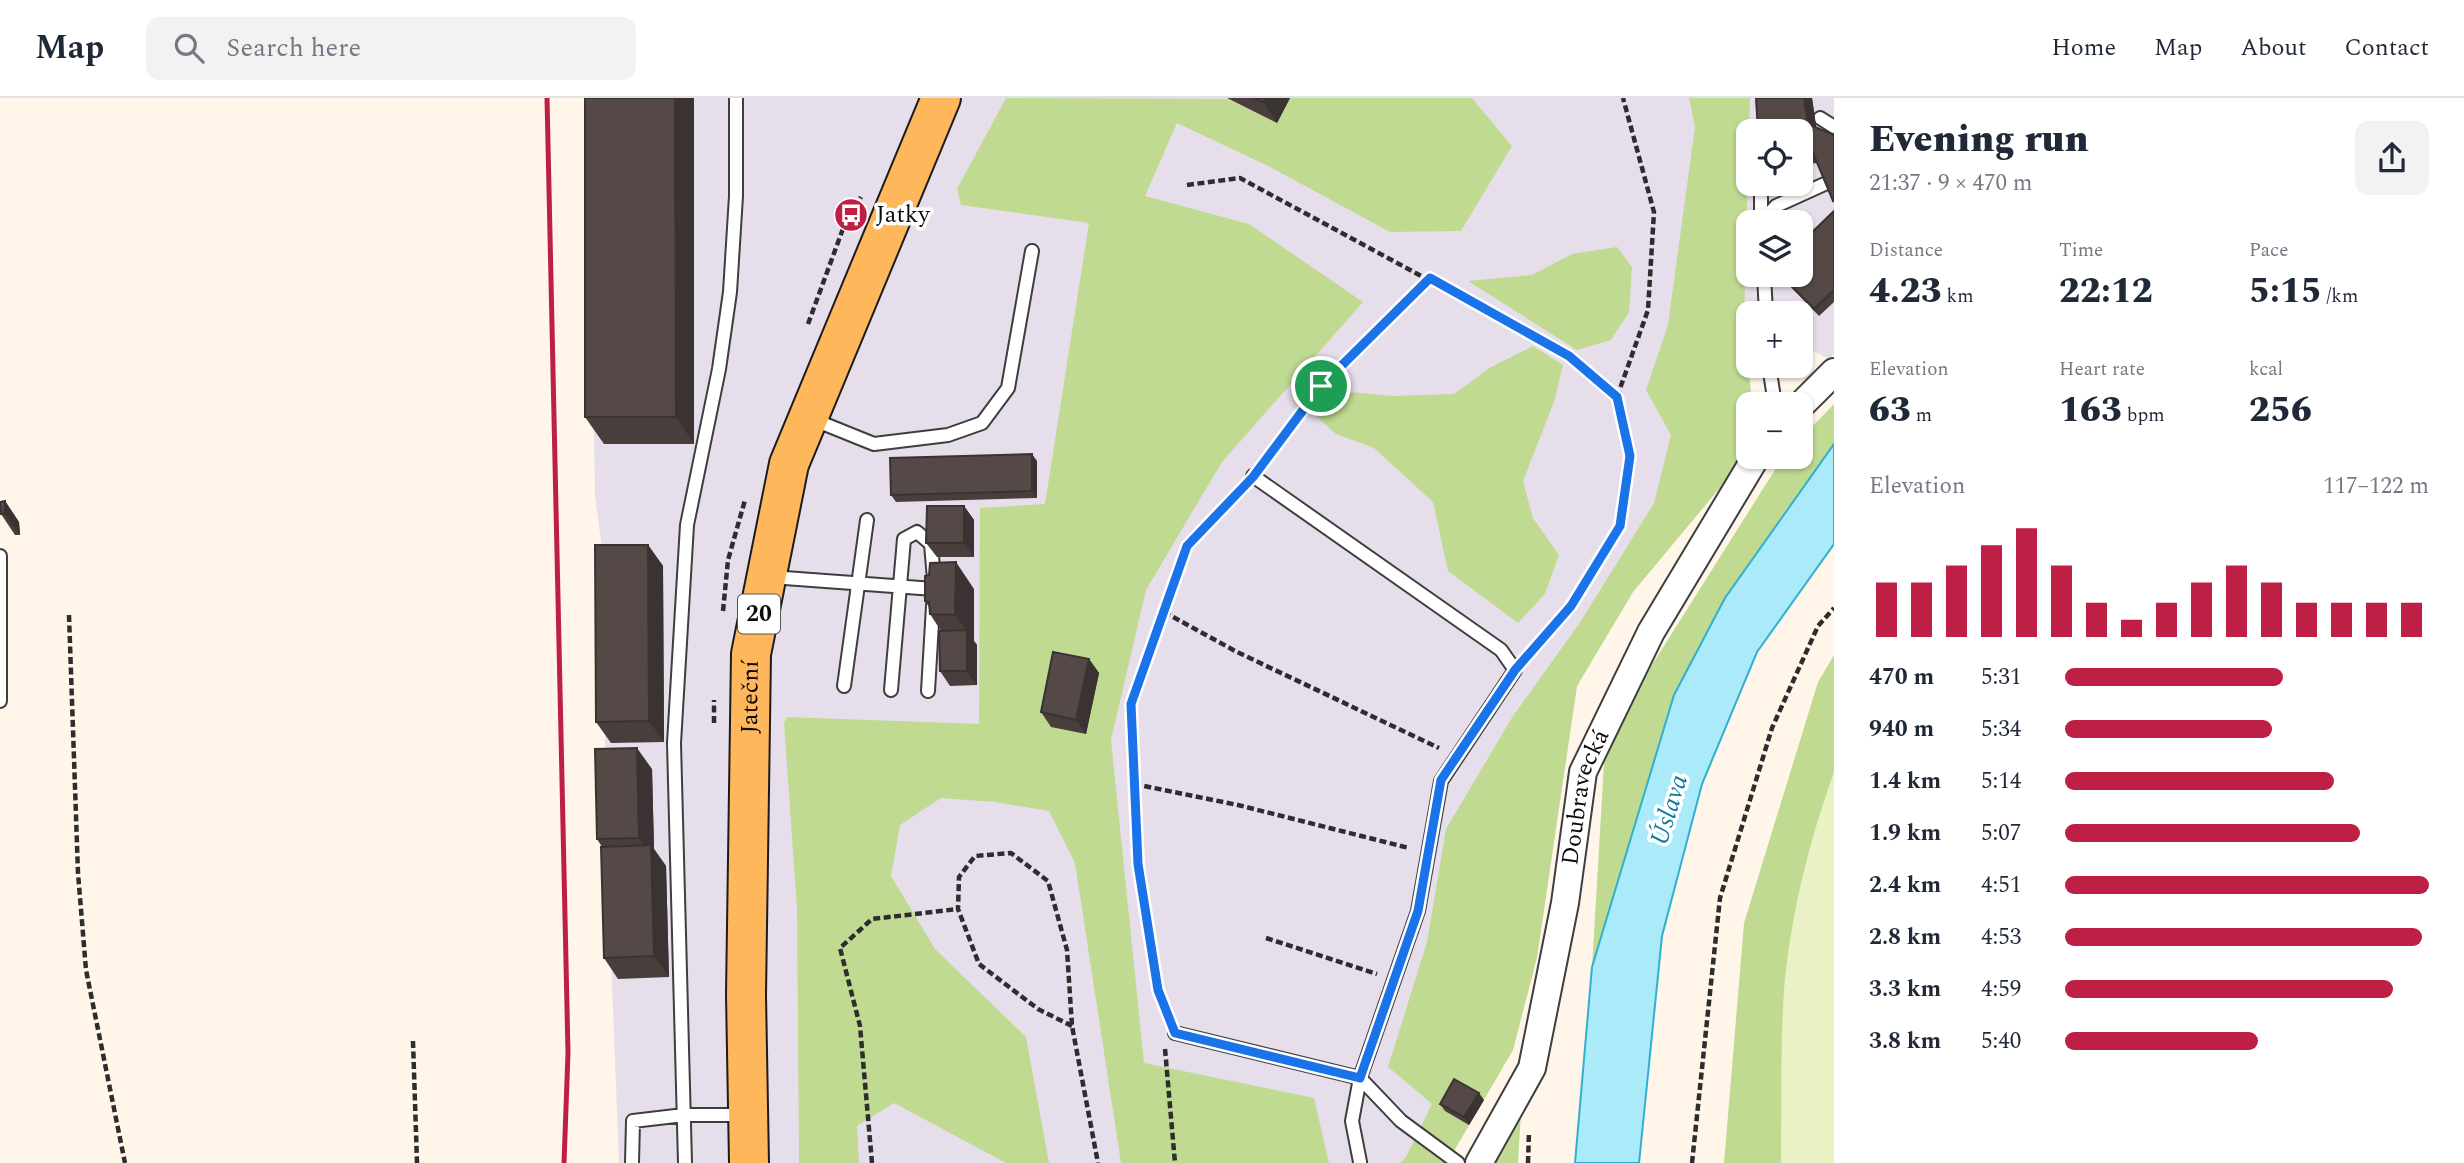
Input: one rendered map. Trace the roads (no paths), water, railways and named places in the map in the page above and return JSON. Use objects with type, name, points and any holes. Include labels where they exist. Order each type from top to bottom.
[{"type":"main road","name":"Jateční","points":[[749,1163],[746,995],[751,654],[789,464],[941,98]]},
{"type":"street","points":[[1813,393],[1834,372]]},
{"type":"street","name":"Doubravecká","points":[[1479,1163],[1532,1068],[1565,903],[1583,772],[1651,632],[1749,469]]},
{"type":"lane","points":[[685,1163],[674,743],[687,525],[719,369],[730,292],[736,196],[736,98]]},
{"type":"lane","points":[[1820,118],[1834,127]]},
{"type":"lane","points":[[1772,210],[1829,182]]},
{"type":"lane","points":[[808,417],[874,444],[948,435],[982,423],[1008,388],[1032,251]]},
{"type":"lane","points":[[1253,477],[1501,650],[1515,670],[1441,780],[1418,911],[1360,1078],[1352,1121],[1360,1162]]},
{"type":"lane","points":[[844,685],[856,582],[867,520]]},
{"type":"lane","points":[[891,690],[904,539],[917,532],[931,544],[934,589],[928,691]]},
{"type":"lane","points":[[0,556],[0,702]]},
{"type":"lane","points":[[766,576],[934,589]]},
{"type":"lane","points":[[1175,1033],[1360,1078],[1401,1121],[1458,1163]]},
{"type":"lane","points":[[632,1163],[633,1121],[684,1115],[748,1115]]},
{"type":"water","name":"Úslava","points":[[1834,444],[1834,544],[1757,652],[1702,784],[1662,936],[1639,1163],[1575,1163],[1592,967],[1674,695],[1725,598]]},
{"type":"railway","points":[[547,98],[568,1053],[564,1163]]},
{"type":"place","name":"Jatky","points":[[851,215]]}]
